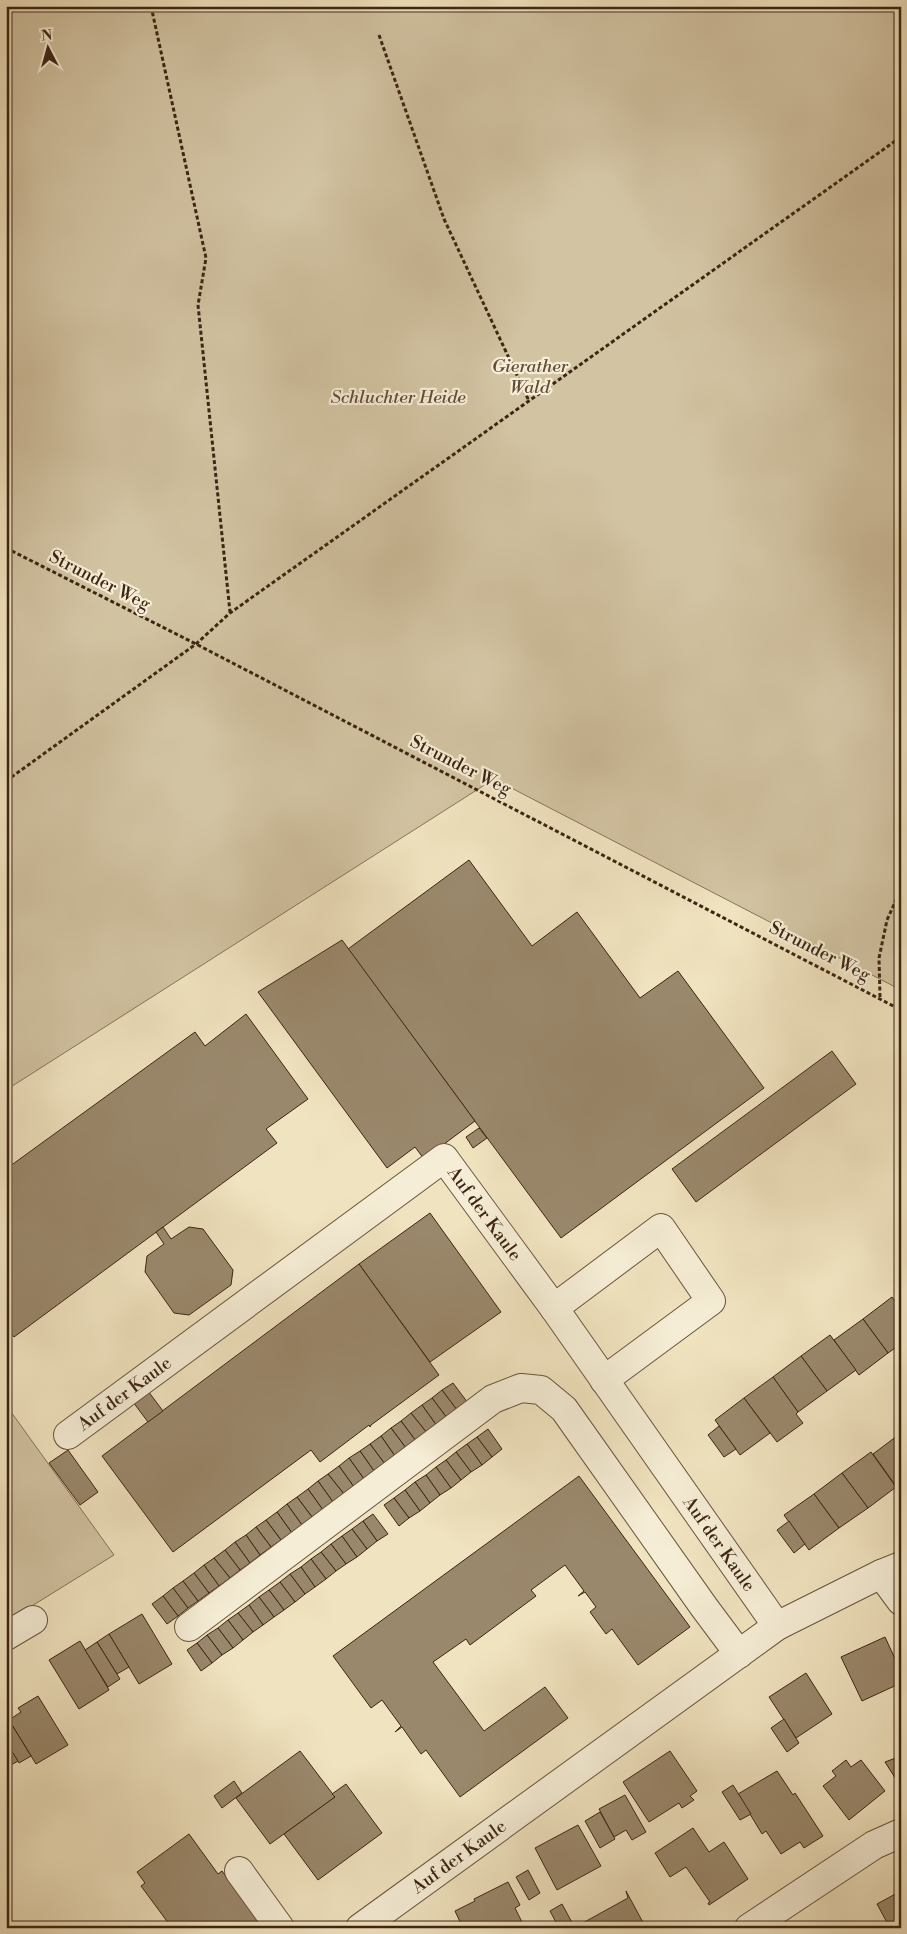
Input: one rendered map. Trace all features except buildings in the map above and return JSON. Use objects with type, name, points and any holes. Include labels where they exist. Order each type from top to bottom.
[{"type":"street","name":"Auf der Kaule","points":[[68,1435],[444,1158],[554,1308],[777,1626]]},
{"type":"street","points":[[554,1308],[661,1228],[711,1301],[604,1380]]},
{"type":"street","points":[[189,1627],[494,1399],[520,1388],[541,1390],[564,1409],[704,1607],[740,1654]]},
{"type":"street","points":[[891,1570],[901,1601]]},
{"type":"street","name":"Auf der Kaule","points":[[360,1928],[777,1626],[891,1570]]},
{"type":"street","points":[[6,1636],[33,1620]]},
{"type":"street","points":[[749,1928],[874,1844],[901,1833]]},
{"type":"street","points":[[239,1871],[280,1928]]},
{"type":"path","points":[[151,6],[206,258],[198,305],[230,613]]},
{"type":"path","points":[[379,35],[444,219],[529,401]]},
{"type":"path","points":[[6,780],[196,644],[230,613],[901,137]]},
{"type":"path","name":"Strunder Weg","points":[[6,548],[196,644],[901,1010]]},
{"type":"path","points":[[880,998],[879,958],[887,920],[901,889]]},
{"type":"green space","name":"Schluchter Heide","points":[[6,6],[901,6],[901,990],[494,779],[6,1090]]},
{"type":"green space","points":[[6,1405],[114,1555],[6,1622]]},
{"type":"park label","name":"Gierather Wald","points":[[530,376]]}]
